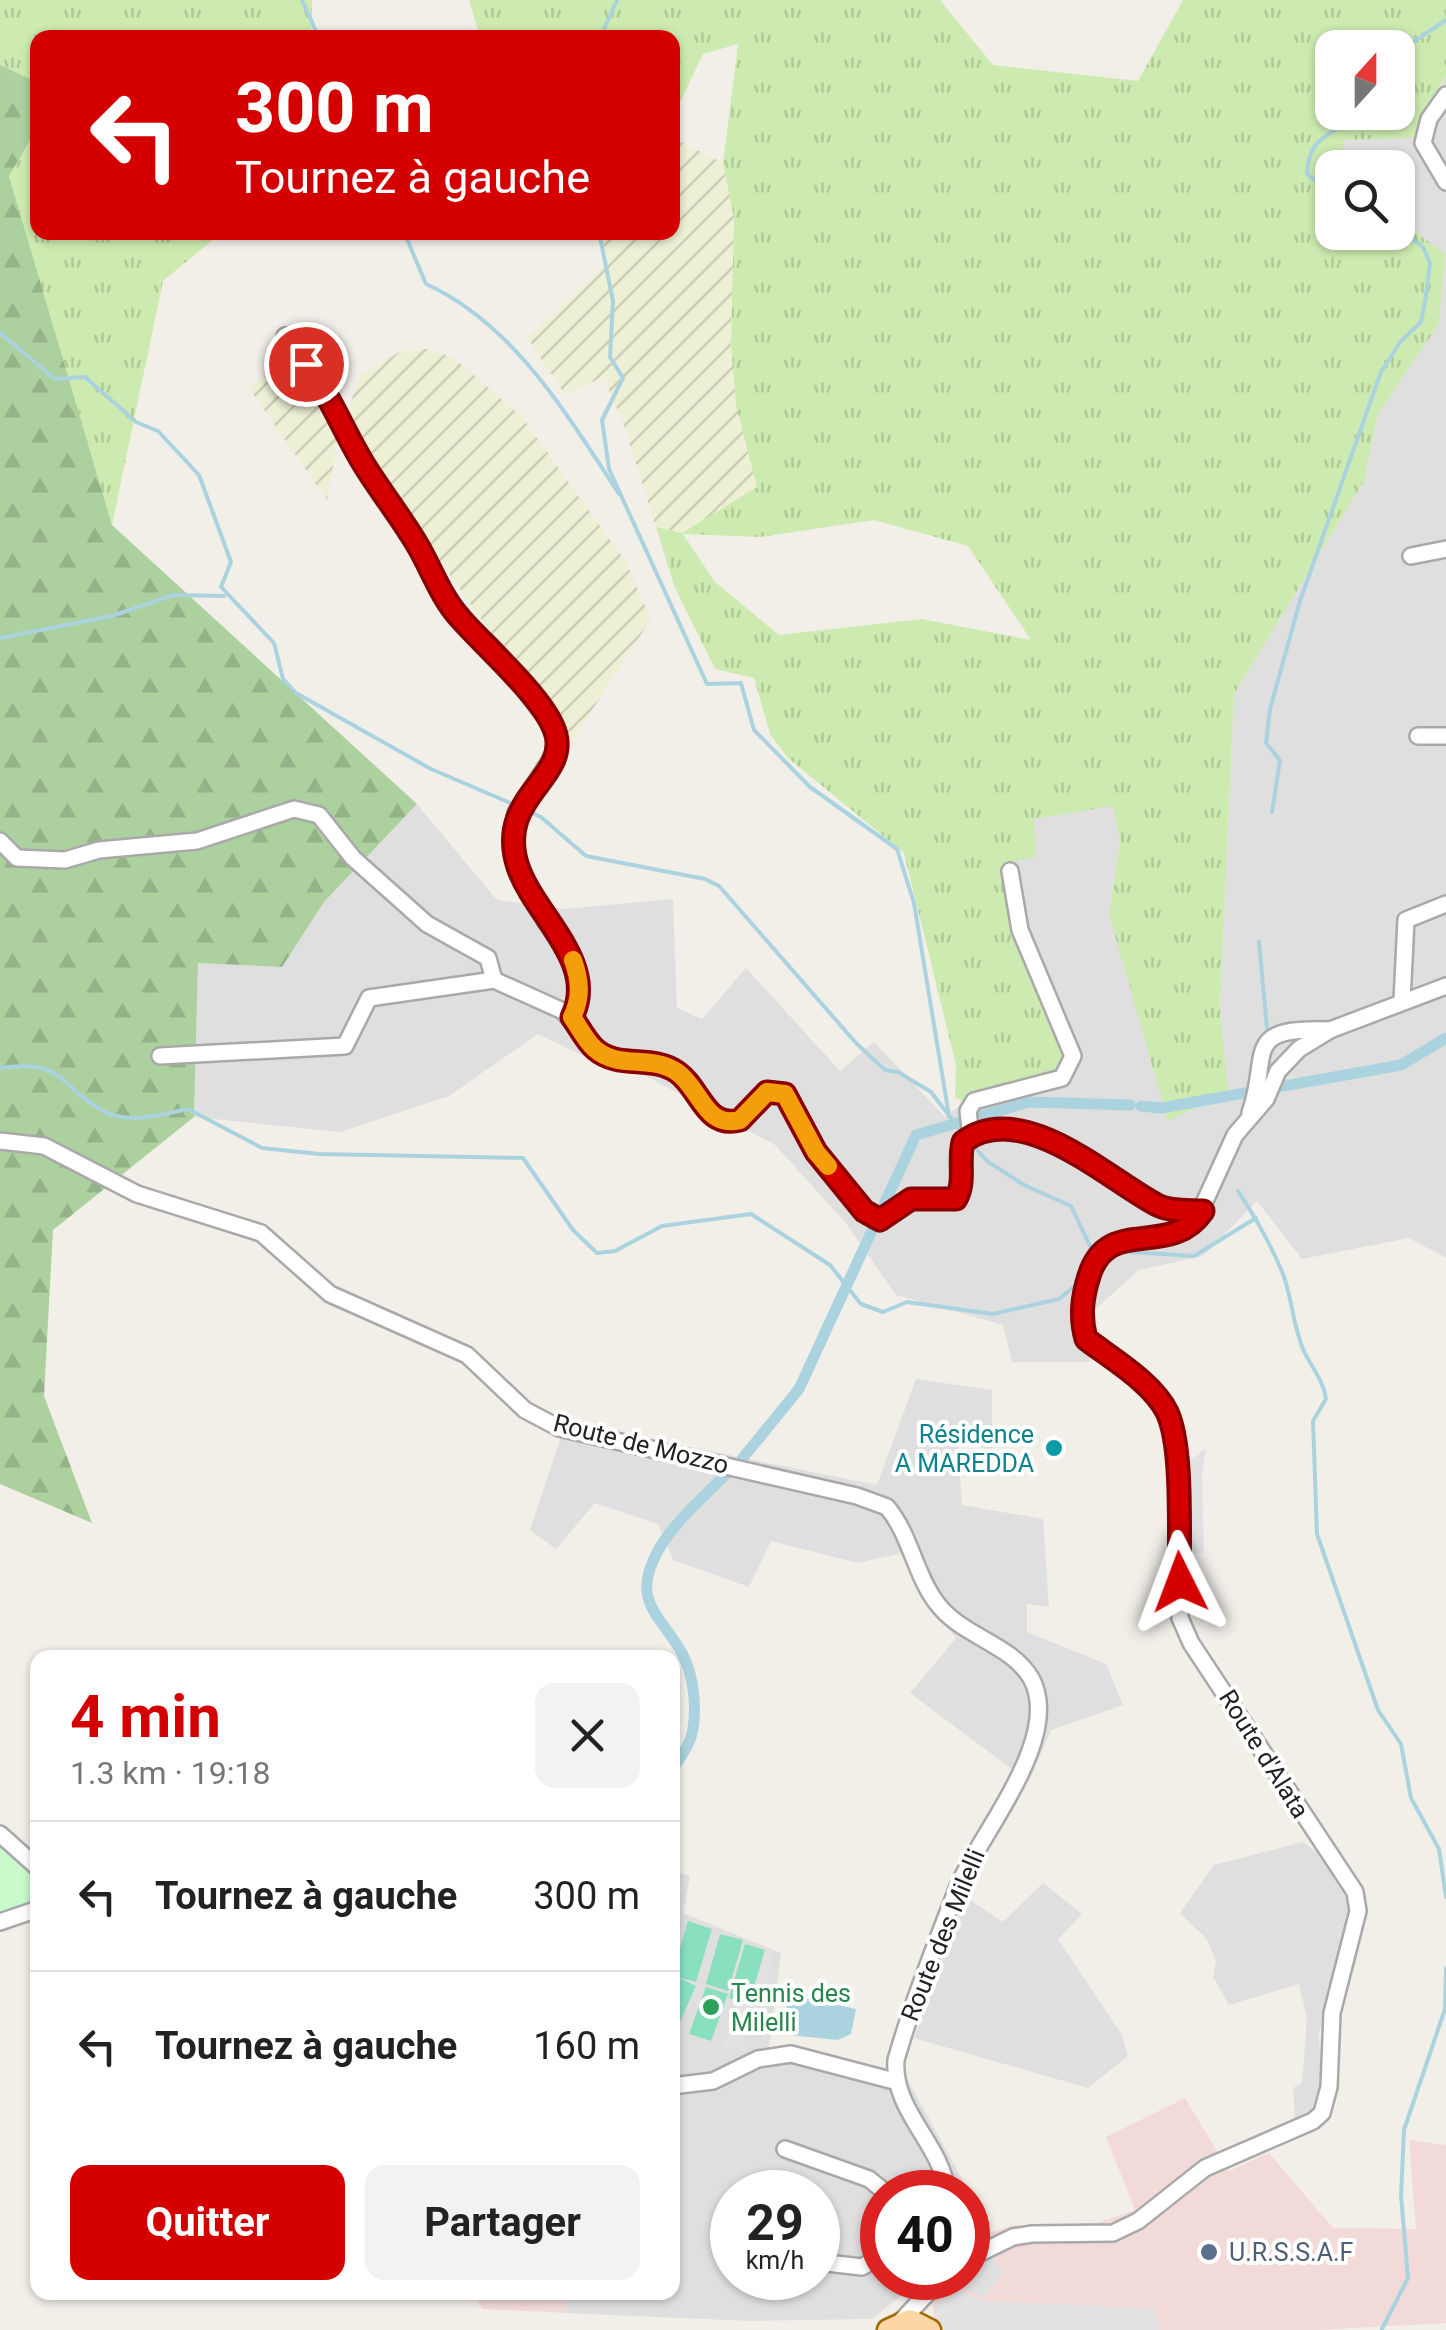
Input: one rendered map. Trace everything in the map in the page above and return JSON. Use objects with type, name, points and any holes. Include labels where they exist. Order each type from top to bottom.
[{"type":"main road","points":[[895,2325],[926,2320]]},
{"type":"street","points":[[1446,95],[1429,119],[1423,142],[1446,182]]},
{"type":"street","points":[[285,336],[326,391],[362,461],[417,544],[442,595],[461,620],[491,646],[555,729],[557,750],[516,814],[512,836],[518,867],[546,922],[575,962],[579,1003],[572,1017]]},
{"type":"street","points":[[1412,556],[1446,549]]},
{"type":"street","points":[[1418,736],[1446,736]]},
{"type":"street","points":[[0,841],[18,858],[65,860],[99,850],[197,841],[294,809],[308,810],[318,816],[353,858],[427,924],[488,958],[494,980]]},
{"type":"street","points":[[160,1056],[344,1046],[369,998],[494,980],[572,1017],[594,1048],[608,1057],[655,1060],[690,1081],[710,1114],[719,1121],[740,1120],[767,1092],[785,1094],[816,1152],[864,1211],[880,1220],[911,1199],[956,1199],[962,1184],[959,1159],[967,1139],[968,1111],[974,1101],[1062,1078],[1073,1056],[1020,930],[1010,872]]},
{"type":"street","points":[[1402,1000],[1406,920],[1446,904]]},
{"type":"street","points":[[967,1139],[1004,1131],[1035,1135],[1120,1178],[1158,1205],[1203,1211],[1228,1149],[1266,1099],[1278,1071],[1299,1048],[1330,1030],[1446,986]]},
{"type":"street","points":[[1247,1122],[1256,1098],[1258,1058],[1276,1034],[1330,1030]]},
{"type":"street","points":[[1258,1058],[1278,1071]]},
{"type":"street","name":"Route de Mozzo","points":[[0,1141],[44,1146],[137,1194],[261,1233],[330,1294],[467,1354],[526,1410],[559,1428],[878,1502]]},
{"type":"street","name":"Route d'Alata","points":[[990,2248],[1014,2237],[1113,2233],[1138,2222],[1205,2168],[1313,2121],[1328,2102],[1332,2013],[1358,1911],[1355,1892],[1191,1643],[1180,1618],[1177,1448],[1166,1410],[1136,1377],[1086,1339],[1082,1322],[1083,1296],[1098,1253],[1122,1240],[1184,1233],[1203,1211]]},
{"type":"street","name":"Route des Milelli","points":[[878,1502],[894,1516],[936,1603],[960,1626],[1023,1667],[1033,1681],[1038,1704],[1017,1786],[974,1850],[954,1894],[905,2030],[894,2081]]},
{"type":"street","points":[[0,1834],[30,1861]]},
{"type":"street","points":[[0,1922],[30,1912]]},
{"type":"street","points":[[680,2085],[714,2081],[758,2059],[791,2054],[894,2081],[941,2170]]},
{"type":"street","points":[[785,2149],[860,2177]]},
{"type":"shaded area","points":[[1446,75],[1446,1258],[1409,1238],[1302,1259],[1257,1201],[1203,1256],[1139,1270],[1082,1321],[1090,1362],[1012,1362],[1003,1325],[896,1295],[845,1222],[775,1145],[646,1076],[592,1060],[538,1034],[449,1096],[340,1132],[194,1117],[198,963],[282,967],[324,902],[417,804],[497,900],[565,909],[673,899],[677,1008],[702,1019],[746,968],[840,1071],[874,1042],[945,1117],[978,1091],[1058,1073],[1009,907],[1005,863],[1033,819],[1113,805],[1120,842],[1109,914],[1227,1092],[1220,1009],[1234,694],[1364,481],[1378,414],[1439,324],[1445,254],[1415,232],[1415,150],[1341,150],[1343,140],[1413,138]]},
{"type":"shaded area","points":[[916,1379],[992,1390],[992,1449],[958,1445],[962,1505],[1043,1519],[1049,1607],[1027,1604],[1027,1632],[1106,1664],[1123,1705],[1051,1730],[1029,1782],[910,1693],[956,1638],[925,1603],[902,1553],[858,1563],[771,1541],[749,1587],[673,1560],[658,1524],[595,1503],[556,1549],[530,1530],[566,1422],[877,1485]]},
{"type":"shaded area","points":[[1206,1448],[1202,1474],[1204,1553],[1192,1553],[1184,1505],[1189,1461]]},
{"type":"shaded area","points":[[1303,1842],[1323,1857],[1352,1897],[1319,2034],[1322,2103],[1311,2117],[1295,2119],[1293,2088],[1302,2083],[1307,2018],[1299,1984],[1229,2005],[1213,1977],[1216,1961],[1206,1938],[1180,1913],[1214,1865]]},
{"type":"shaded area","points":[[680,1872],[690,1876],[683,1913],[781,1953],[769,2048],[905,2075],[957,2170],[860,2170],[860,2300],[896,2300],[872,2319],[749,2321],[566,2313],[567,2300],[680,2300]]},
{"type":"shaded area","points":[[1043,1883],[1082,1914],[1058,1939],[1122,2035],[1128,2056],[1088,2088],[914,2038],[963,1895],[1003,1922]]},
{"type":"shaded area","points":[[765,1950],[771,1956],[760,2021],[749,2020],[743,2051],[723,2048],[738,2000],[750,2003]]},
{"type":"shaded area","points":[[1185,2098],[1229,2171],[1269,2153],[1333,2228],[1416,2229],[1409,2140],[1446,2145],[1446,2323],[1317,2330],[936,2330],[932,2300],[990,2300],[990,2289],[1005,2271],[990,2256],[990,2232],[1014,2225],[1084,2227],[1135,2210],[1106,2137]]},
{"type":"shaded area","points":[[990,2256],[1005,2270],[990,2289]]},
{"type":"shaded area","points":[[478,2300],[567,2300],[566,2313],[482,2309]]},
{"type":"shaded area","points":[[940,2300],[1153,2308],[1160,2330],[942,2330],[934,2313]]},
{"type":"green space","points":[[0,0],[312,0],[311,30],[30,30],[30,79],[0,65]]},
{"type":"green space","points":[[469,0],[940,0],[993,65],[1138,81],[1183,0],[1446,0],[1446,75],[1413,138],[1344,140],[1342,150],[1315,150],[1315,250],[1415,250],[1415,232],[1445,254],[1439,324],[1378,414],[1364,481],[1234,694],[1220,1009],[1228,1092],[1168,1121],[1109,914],[1120,842],[1113,806],[1034,819],[1036,857],[1005,863],[1009,907],[1064,1051],[1058,1073],[978,1091],[964,1102],[955,1097],[956,1065],[904,853],[788,758],[770,734],[754,678],[715,669],[675,588],[656,527],[682,533],[757,487],[736,405],[731,344],[734,218],[723,163],[738,44],[703,54],[680,102],[680,30],[478,30]],"holes":[[[874,520],[968,546],[1031,640],[922,619],[779,635],[715,582],[683,534],[760,537]]]},
{"type":"green space","points":[[0,65],[30,79],[30,141],[9,176],[112,525],[417,804],[324,902],[282,967],[198,963],[194,1117],[53,1230],[44,1396],[92,1523],[0,1484]]},
{"type":"green space","points":[[30,141],[30,240],[213,240],[163,281],[112,525],[9,176]]},
{"type":"green space","points":[[680,142],[723,163],[734,218],[731,344],[736,405],[757,488],[682,533],[656,527],[623,422],[603,377],[565,395],[527,337],[608,263],[603,240],[680,240]]},
{"type":"green space","points":[[428,349],[454,358],[521,416],[626,562],[651,619],[570,744],[383,481],[347,416],[359,376],[401,351]]},
{"type":"green space","points":[[291,353],[341,422],[327,500],[248,387]]},
{"type":"green space","points":[[0,1839],[30,1867],[30,1905],[0,1916]]},
{"type":"green space","points":[[688,1921],[712,1929],[696,1982],[680,1978],[680,1948]]},
{"type":"green space","points":[[720,1934],[743,1940],[728,1991],[706,1984]]},
{"type":"green space","points":[[745,1944],[765,1950],[749,2004],[729,1998]]},
{"type":"green space","points":[[680,1978],[696,1986],[680,2022]]},
{"type":"green space","points":[[706,1987],[728,1994],[711,2041],[689,2034]]},
{"type":"water","points":[[790,1994],[856,2009],[851,2034],[838,2040],[789,2035],[783,2022]]},
{"type":"waterway","points":[[302,0],[315,30]]},
{"type":"waterway","points":[[604,30],[617,0]]},
{"type":"waterway","points":[[1415,41],[1446,20]]},
{"type":"waterway","points":[[1315,180],[1307,174],[1312,150],[1335,130]]},
{"type":"waterway","points":[[407,240],[426,284],[457,301],[512,347],[559,404],[619,494]]},
{"type":"waterway","points":[[601,240],[613,301],[610,357],[623,378],[602,420],[609,469],[707,684],[741,683],[754,730],[810,787],[897,849],[914,903],[949,1116]]},
{"type":"waterway","points":[[1272,812],[1280,760],[1266,743],[1270,709],[1300,601],[1381,372],[1401,341],[1421,322],[1430,263],[1423,247],[1415,241]]},
{"type":"waterway","points":[[0,333],[55,379],[85,377],[136,422],[158,431],[199,475],[231,562],[221,587],[274,643],[283,679],[296,693],[431,769],[515,805]]},
{"type":"waterway","points":[[0,638],[112,616],[173,595],[224,596]]},
{"type":"waterway","points":[[524,809],[541,817],[586,856],[705,879],[719,886],[856,1043],[885,1070],[898,1072],[931,1092],[964,1135]]},
{"type":"waterway","points":[[1259,942],[1267,1029]]},
{"type":"waterway","points":[[1141,1106],[1161,1108],[1401,1065],[1446,1038]]},
{"type":"waterway","points":[[0,1068],[22,1066],[50,1071],[88,1102],[113,1115],[146,1117],[188,1109],[262,1148],[319,1154],[523,1158],[573,1230],[597,1253],[615,1251],[662,1226],[751,1214],[830,1265],[861,1304],[883,1312],[907,1302],[993,1314],[1059,1299],[1076,1285],[1095,1250]]},
{"type":"waterway","points":[[742,1459],[799,1389],[916,1135],[1029,1102],[1130,1105]]},
{"type":"waterway","points":[[971,1143],[987,1161],[1024,1185],[1071,1206],[1092,1250]]},
{"type":"waterway","points":[[1238,1191],[1278,1263],[1300,1340],[1324,1392],[1326,1399],[1313,1421],[1317,1534],[1378,1710],[1401,1744],[1411,1798],[1439,1849],[1446,1897]]},
{"type":"waterway","points":[[1114,1251],[1194,1256],[1256,1218]]},
{"type":"waterway","points":[[680,1650],[651,1605],[647,1581],[666,1539],[726,1474]]},
{"type":"waterway","points":[[680,1650],[694,1694],[694,1716],[691,1737],[680,1758]]},
{"type":"waterway","points":[[1382,2329],[1408,2278],[1401,2195],[1404,2130],[1445,2009],[1446,1968]]},
{"type":"slow traffic","points":[[573,960],[580,986],[579,1003],[572,1017],[594,1048],[622,1062],[655,1060],[670,1067],[690,1081],[710,1114],[719,1121],[740,1120],[767,1092],[785,1094],[804,1122],[816,1152],[828,1166]]},
{"type":"place","name":"Résidence A MAREDDA","points":[[1054,1448]]},
{"type":"place","name":"Tennis des Milelli","points":[[711,2007]]},
{"type":"place","name":"U.R.S.S.A.F","points":[[1209,2252]]},
{"type":"route","points":[[306,364],[326,391],[362,461],[417,544],[442,595],[461,620],[491,646],[555,729],[557,750],[550,767],[516,814],[512,836],[518,867],[546,922],[575,962],[580,986],[579,1003],[572,1017],[594,1048],[622,1062],[655,1060],[670,1067],[690,1081],[710,1114],[719,1121],[740,1120],[767,1092],[785,1094],[804,1122],[816,1152],[864,1211],[880,1220],[921,1196],[949,1202],[956,1199],[962,1184],[959,1159],[963,1142],[985,1132],[1004,1131],[1035,1135],[1052,1142],[1120,1178],[1158,1205],[1203,1211],[1184,1233],[1122,1240],[1098,1253],[1083,1296],[1086,1339],[1136,1377],[1166,1410],[1177,1448],[1180,1582]]}]
